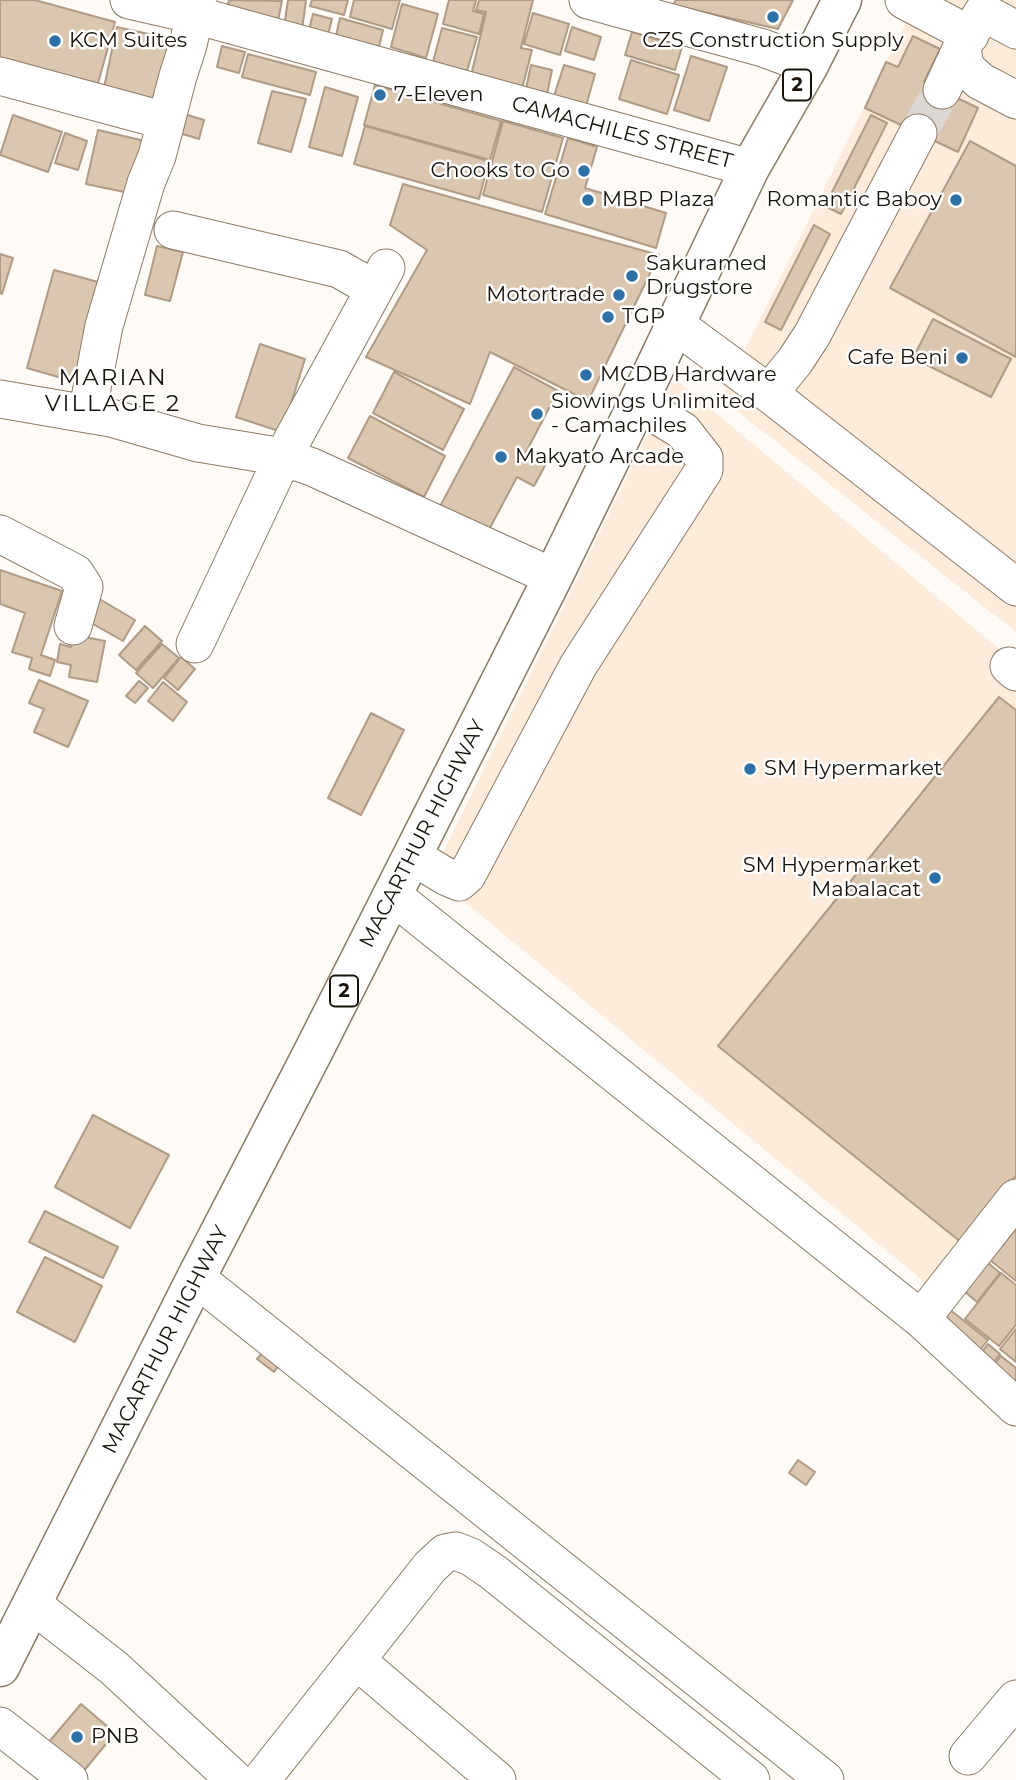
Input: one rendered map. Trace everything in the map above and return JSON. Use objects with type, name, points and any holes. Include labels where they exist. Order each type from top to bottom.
[{"type":"highway","name":"MACARTHUR HIGHWAY","points":[[2,1657],[32,1604],[393,895],[637,405],[750,168],[809,65],[842,0]]},
{"type":"street","name":"CAMACHILES STREET","points":[[129,0],[197,8],[750,168]]},
{"type":"street","points":[[588,0],[763,48],[809,65]]},
{"type":"street","points":[[904,0],[966,41]]},
{"type":"street","points":[[87,414],[104,326],[197,8]]},
{"type":"street","points":[[942,90],[983,12],[1016,30]]},
{"type":"street","points":[[966,41],[965,67],[980,81],[1016,100]]},
{"type":"street","points":[[0,76],[166,121]]},
{"type":"street","points":[[771,395],[812,335],[918,133]]},
{"type":"street","points":[[173,230],[380,278],[283,457],[195,644]]},
{"type":"street","points":[[676,325],[771,395],[1016,587]]},
{"type":"street","points":[[0,399],[111,418],[198,443],[283,457],[312,467],[552,577]]},
{"type":"street","points":[[412,856],[458,881],[467,875],[578,666],[704,470],[705,457],[683,430],[637,405]]},
{"type":"street","points":[[0,534],[75,573],[84,587],[74,626]]},
{"type":"street","points":[[393,895],[921,1319],[1016,1407]]},
{"type":"street","points":[[921,1319],[1016,1198]]},
{"type":"street","points":[[196,1278],[825,1780]]},
{"type":"street","points":[[261,1780],[430,1567],[445,1553],[456,1550],[494,1572],[751,1780]]},
{"type":"street","points":[[32,1604],[114,1668],[235,1780]]},
{"type":"street","points":[[356,1660],[497,1780]]},
{"type":"street","points":[[968,1756],[1016,1699]]},
{"type":"street","points":[[0,1726],[69,1780]]},
{"type":"shaded area","points":[[917,0],[1016,0],[1016,632],[721,398]]},
{"type":"shaded area","name":"SM Hypermarket","points":[[675,379],[1016,663],[1016,1177],[927,1284],[432,875]]},
{"type":"building","name":"KCM Suites","points":[[0,0],[35,0],[115,22],[97,87],[0,61]]},
{"type":"building","points":[[229,0],[282,1],[277,25],[226,13]]},
{"type":"building","points":[[288,0],[306,0],[302,30],[284,27]]},
{"type":"building","points":[[312,0],[348,0],[344,15],[310,6]]},
{"type":"building","points":[[354,0],[400,0],[392,29],[350,17]]},
{"type":"building","points":[[449,0],[476,0],[473,11],[484,14],[479,34],[443,24]]},
{"type":"building","points":[[479,0],[533,0],[521,48],[532,50],[522,89],[471,76],[486,12],[476,10]]},
{"type":"building","points":[[676,0],[793,0],[778,29],[673,5]]},
{"type":"building","points":[[402,4],[438,14],[426,58],[391,47]]},
{"type":"building","points":[[533,13],[569,24],[560,55],[524,44]]},
{"type":"building","points":[[313,14],[332,19],[327,39],[308,34]]},
{"type":"building","points":[[340,18],[383,30],[378,51],[335,40]]},
{"type":"building","points":[[117,27],[176,40],[162,105],[103,92]]},
{"type":"building","points":[[572,27],[601,37],[594,60],[565,51]]},
{"type":"building","points":[[442,28],[477,37],[467,71],[433,62]]},
{"type":"building","points":[[632,32],[682,47],[675,70],[625,55]]},
{"type":"building","points":[[913,36],[940,49],[924,82],[978,108],[958,152],[865,108],[886,62],[898,67]]},
{"type":"building","points":[[222,46],[245,52],[239,73],[217,67]]},
{"type":"building","points":[[248,54],[316,72],[310,95],[242,77]]},
{"type":"building","points":[[691,56],[727,67],[709,121],[674,110]]},
{"type":"building","points":[[631,60],[679,75],[667,114],[619,99]]},
{"type":"building","points":[[531,65],[552,70],[547,94],[526,89]]},
{"type":"building","points":[[564,65],[595,74],[586,106],[554,96]]},
{"type":"building","points":[[375,85],[501,121],[490,160],[364,125]]},
{"type":"building","points":[[325,87],[358,97],[342,156],[309,147]]},
{"type":"building","points":[[272,91],[306,99],[291,152],[258,143]]},
{"type":"building","points":[[181,113],[204,120],[199,139],[176,132]]},
{"type":"building","points":[[13,115],[62,132],[48,172],[0,155]]},
{"type":"building","points":[[871,115],[887,123],[841,214],[825,206]]},
{"type":"building","points":[[503,121],[563,138],[542,212],[483,195]]},
{"type":"building","points":[[365,126],[489,161],[479,199],[354,164]]},
{"type":"building","points":[[98,130],[145,141],[134,194],[86,184]]},
{"type":"building","points":[[65,133],[87,141],[78,170],[55,163]]},
{"type":"building","name":"MBP Plaza","points":[[568,138],[597,147],[585,188],[666,213],[656,248],[545,214]]},
{"type":"building","points":[[970,141],[1016,166],[1016,357],[890,288]]},
{"type":"building","points":[[403,184],[659,255],[588,401],[490,352],[470,404],[366,357],[427,250],[390,225]]},
{"type":"building","points":[[814,225],[830,234],[781,330],[765,322]]},
{"type":"building","points":[[157,246],[183,252],[170,301],[145,295]]},
{"type":"building","points":[[0,254],[13,258],[2,294],[0,293]]},
{"type":"building","points":[[54,270],[113,286],[86,385],[27,368]]},
{"type":"building","name":"Cafe Beni","points":[[933,319],[1011,359],[991,397],[913,358]]},
{"type":"building","points":[[260,344],[305,359],[282,432],[236,417]]},
{"type":"building","name":"Makyato Arcade","points":[[514,367],[558,391],[526,452],[547,462],[534,486],[517,477],[484,539],[436,514]]},
{"type":"building","points":[[394,372],[464,409],[443,450],[373,413]]},
{"type":"building","points":[[370,416],[445,456],[424,497],[348,458]]},
{"type":"building","points":[[0,570],[62,591],[41,655],[55,660],[50,676],[29,669],[32,658],[12,652],[25,613],[0,604]]},
{"type":"building","points":[[96,597],[135,620],[123,641],[84,619]]},
{"type":"building","points":[[145,626],[162,641],[136,670],[119,655]]},
{"type":"building","points":[[74,635],[105,641],[97,682],[69,677],[71,665],[57,662],[60,644],[71,647]]},
{"type":"building","points":[[162,644],[179,658],[153,688],[136,673]]},
{"type":"building","points":[[181,657],[195,669],[178,690],[164,678]]},
{"type":"building","points":[[39,680],[88,701],[68,747],[34,732],[44,709],[29,703]]},
{"type":"building","points":[[139,681],[148,688],[135,703],[126,696]]},
{"type":"building","points":[[163,682],[187,702],[173,721],[148,701]]},
{"type":"building","name":"SM Hypermarket Mabalacat","points":[[999,697],[1016,710],[1016,1176],[962,1243],[718,1046]]},
{"type":"building","points":[[371,713],[404,730],[361,815],[328,798]]},
{"type":"building","points":[[93,1115],[169,1155],[130,1228],[55,1187]]},
{"type":"building","points":[[45,1211],[118,1247],[103,1278],[29,1242]]},
{"type":"building","points":[[1016,1229],[1016,1281],[990,1260]]},
{"type":"building","points":[[45,1257],[102,1286],[75,1342],[17,1312]]},
{"type":"building","points":[[987,1262],[1000,1273],[977,1302],[964,1291]]},
{"type":"building","points":[[1001,1273],[1016,1285],[1016,1325],[999,1346],[965,1319]]},
{"type":"building","points":[[949,1309],[988,1340],[976,1355],[938,1324]]},
{"type":"building","points":[[1016,1329],[1016,1362],[1000,1349]]},
{"type":"building","points":[[988,1344],[1000,1354],[990,1367],[978,1357]]},
{"type":"building","points":[[263,1352],[279,1365],[274,1372],[257,1359]]},
{"type":"building","points":[[1001,1356],[1016,1368],[1013,1385],[992,1368]]},
{"type":"building","points":[[798,1460],[815,1472],[806,1485],[789,1473]]},
{"type":"building","points":[[81,1704],[115,1733],[78,1778],[43,1749]]},
{"type":"tunnel","points":[[918,133],[942,90]]},
{"type":"place","name":"CZS Construction Supply","points":[[773,17]]},
{"type":"place","name":"KCM Suites","points":[[55,41]]},
{"type":"place","name":"7-Eleven","points":[[380,95]]},
{"type":"place","name":"Chooks to Go","points":[[584,171]]},
{"type":"place","name":"MBP Plaza","points":[[588,200]]},
{"type":"place","name":"Romantic Baboy","points":[[956,200]]},
{"type":"place","name":"Sakuramed Drugstore","points":[[632,276]]},
{"type":"place","name":"Motortrade","points":[[619,295]]},
{"type":"place","name":"TGP","points":[[608,317]]},
{"type":"place","name":"Cafe Beni","points":[[962,358]]},
{"type":"place","name":"MCDB Hardware","points":[[586,375]]},
{"type":"place","name":"Siowings Unlimited - Camachiles","points":[[537,414]]},
{"type":"place","name":"Makyato Arcade","points":[[501,457]]},
{"type":"place","name":"SM Hypermarket","points":[[750,769]]},
{"type":"place","name":"SM Hypermarket Mabalacat","points":[[935,878]]},
{"type":"place","name":"PNB","points":[[77,1737]]},
{"type":"district","name":"MARIAN VILLAGE 2","points":[[113,391]]}]
